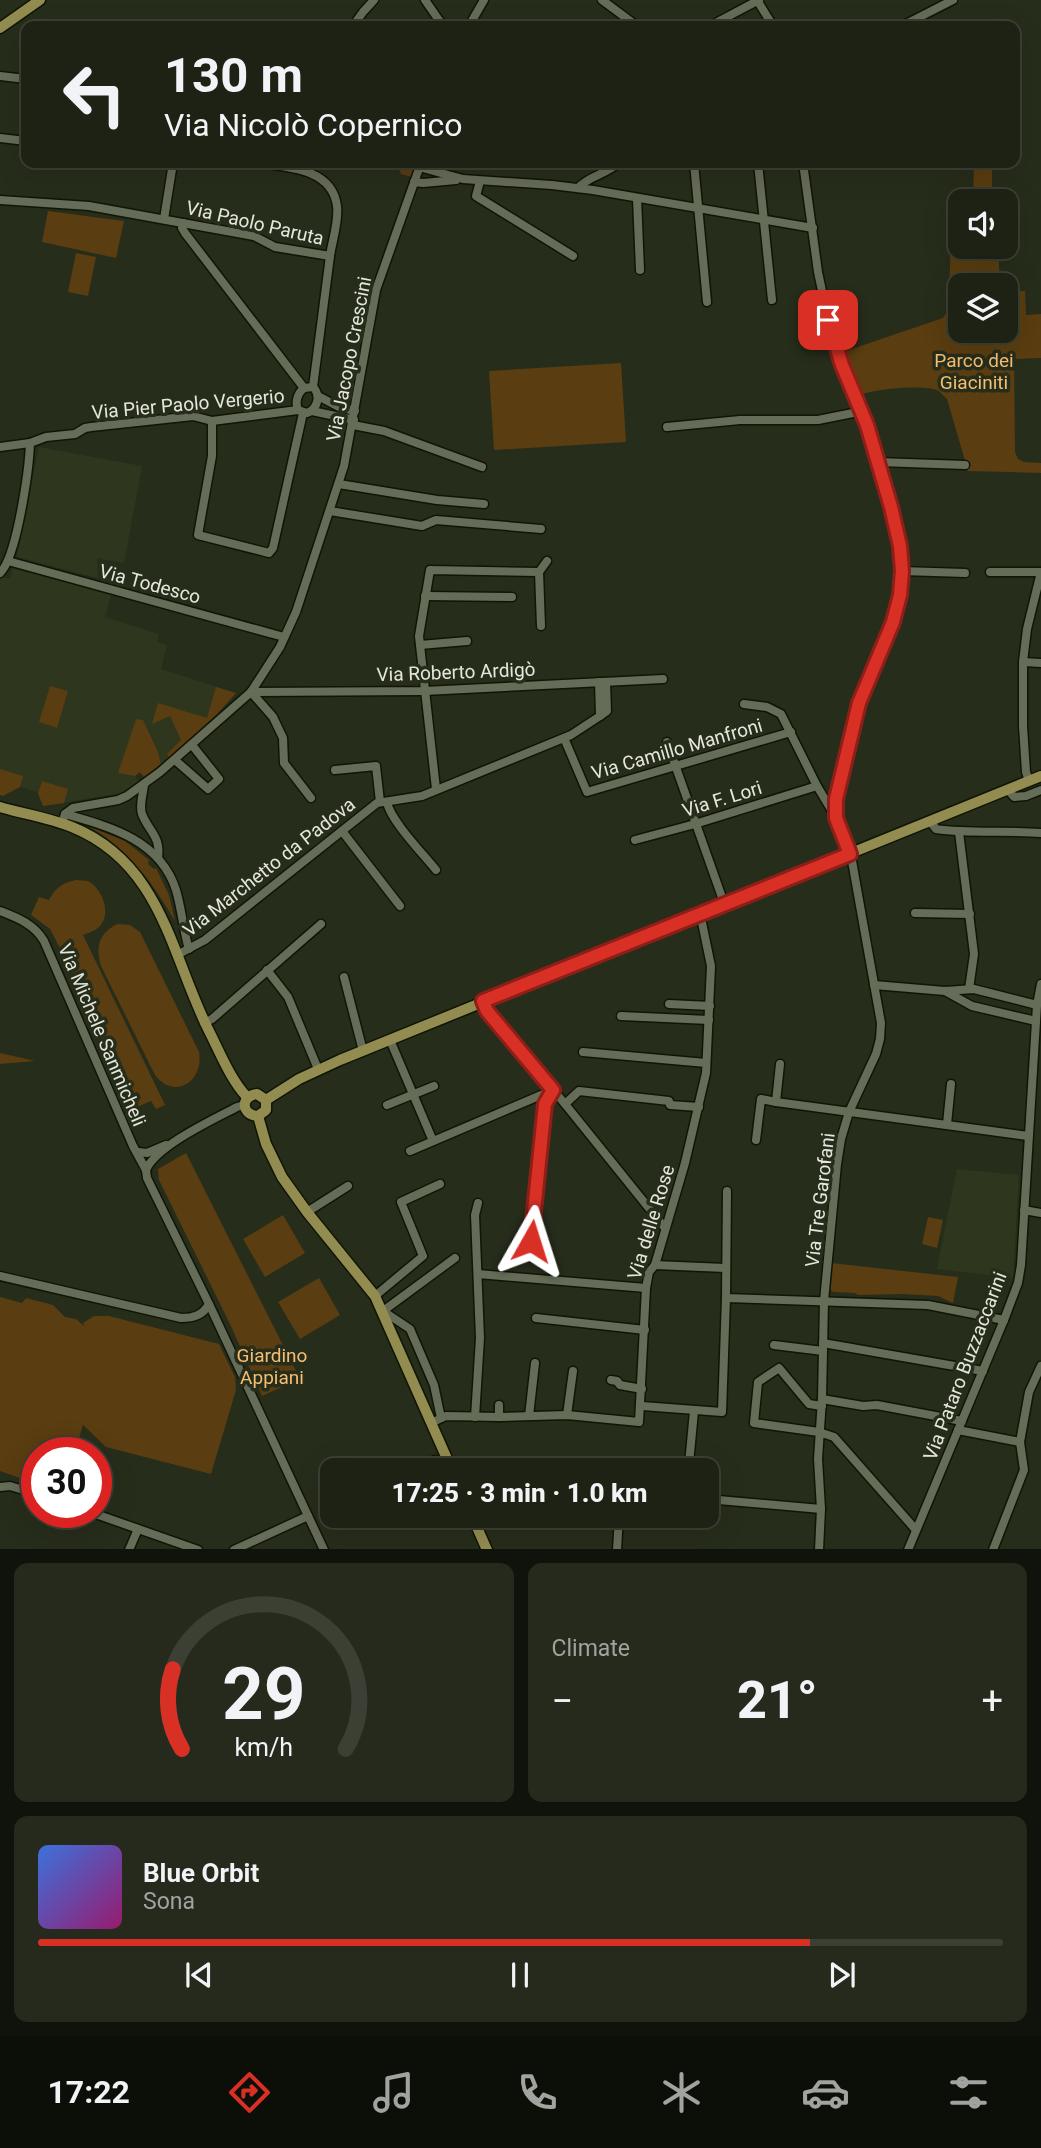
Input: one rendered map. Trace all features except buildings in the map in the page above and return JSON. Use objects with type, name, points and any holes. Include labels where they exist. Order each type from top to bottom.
[{"type":"main road","points":[[0,28],[40,0]]},
{"type":"main road","points":[[266,1100],[318,1069],[1041,776]]},
{"type":"main road","points":[[0,807],[63,819],[110,850],[139,880],[160,911],[193,998],[246,1101],[249,1114],[258,1116],[266,1110],[266,1100]]},
{"type":"main road","points":[[246,1101],[257,1094],[266,1100]]},
{"type":"main road","points":[[258,1116],[271,1156],[294,1196],[375,1296],[447,1458]]},
{"type":"main road","points":[[477,1528],[487,1549]]},
{"type":"street","points":[[357,21],[374,0]]},
{"type":"street","points":[[425,0],[440,21]]},
{"type":"street","points":[[472,21],[484,0]]},
{"type":"street","points":[[602,0],[630,21]]},
{"type":"street","points":[[719,21],[758,0],[770,21]]},
{"type":"street","points":[[912,21],[953,0]]},
{"type":"street","points":[[0,76],[21,78]]},
{"type":"street","points":[[0,138],[21,140]]},
{"type":"street","points":[[164,219],[172,168]]},
{"type":"street","points":[[287,168],[321,177],[337,204],[330,256]]},
{"type":"street","name":"Via Jacopo Crescini","points":[[63,819],[73,808],[118,800],[144,785],[251,692],[271,663],[296,612],[339,484],[354,419],[376,290],[419,168]]},
{"type":"street","points":[[430,168],[480,181],[578,188],[813,228]]},
{"type":"street","points":[[578,188],[583,182],[613,168]]},
{"type":"street","points":[[694,168],[707,302]]},
{"type":"street","points":[[759,168],[772,300]]},
{"type":"street","points":[[804,168],[818,272],[832,335],[863,411],[891,507],[900,546],[902,571],[900,595],[893,622],[864,689],[854,720],[836,799],[836,818]]},
{"type":"street","points":[[414,181],[423,183],[463,178]]},
{"type":"street","points":[[480,181],[476,196],[573,256]]},
{"type":"street","points":[[638,198],[640,270]]},
{"type":"street","name":"Via Paolo Paruta","points":[[0,200],[89,206],[254,236],[275,247],[330,256],[308,388]]},
{"type":"street","points":[[183,223],[184,233],[308,388],[354,419],[482,467]]},
{"type":"street","name":"Via Pier Paolo Vergerio","points":[[304,412],[296,400],[308,388]]},
{"type":"street","name":"Via Pier Paolo Vergerio","points":[[304,412],[317,403],[318,396]]},
{"type":"street","points":[[667,427],[740,420],[818,421],[863,411]]},
{"type":"street","points":[[212,421],[212,456],[198,535],[269,553],[273,548],[304,412]]},
{"type":"street","name":"Via Pier Paolo Vergerio","points":[[0,447],[75,434],[91,427],[193,416],[212,421],[304,412],[354,419]]},
{"type":"street","points":[[0,573],[5,568],[4,562],[12,550],[30,443]]},
{"type":"street","points":[[878,462],[965,465]]},
{"type":"street","points":[[339,484],[437,500],[484,504]]},
{"type":"street","points":[[330,511],[422,526],[436,520],[541,529]]},
{"type":"street","points":[[541,626],[539,572],[547,561]]},
{"type":"street","name":"Via Todesco","points":[[4,562],[284,636]]},
{"type":"street","points":[[436,789],[419,630],[430,570],[539,572]]},
{"type":"street","points":[[902,571],[965,573]]},
{"type":"street","points":[[990,572],[1041,572],[1027,629],[1023,662],[1023,726],[1029,781]]},
{"type":"street","points":[[425,596],[512,597]]},
{"type":"street","points":[[420,645],[467,641]]},
{"type":"street","points":[[1023,662],[1041,663]]},
{"type":"street","name":"Via Roberto Ardigò","points":[[251,692],[424,691],[663,680]]},
{"type":"street","name":"Via Marchetto da Padova","points":[[177,954],[205,940],[342,831],[384,802],[413,799],[565,738],[600,716],[603,682]]},
{"type":"street","points":[[251,692],[273,717],[283,738],[284,763],[311,798]]},
{"type":"street","name":"Via Tre Garofani","points":[[744,704],[767,707],[781,714],[836,818],[850,854],[881,1023],[876,1054],[849,1112],[838,1157],[824,1301],[818,1459],[821,1510],[819,1549]]},
{"type":"street","name":"Via Camillo Manfroni","points":[[565,738],[587,792],[792,732]]},
{"type":"street","points":[[667,742],[724,903]]},
{"type":"street","points":[[175,760],[208,789],[219,779],[192,746]]},
{"type":"street","name":"Via Marchetto da Padova","points":[[335,769],[376,766],[384,802],[436,870]]},
{"type":"street","points":[[144,785],[140,807],[159,844],[158,858]]},
{"type":"street","name":"Via F. Lori","points":[[635,840],[817,786]]},
{"type":"street","points":[[1007,790],[1014,797],[1041,790]]},
{"type":"street","points":[[63,819],[117,830],[136,839],[158,858],[176,889],[188,949]]},
{"type":"street","points":[[930,821],[936,829],[959,832],[1041,833]]},
{"type":"street","points":[[342,831],[400,906]]},
{"type":"street","points":[[959,832],[974,954],[969,989]]},
{"type":"street","name":"Via Michele Sanmicheli","points":[[0,911],[24,920],[44,942],[146,1170],[147,1178],[324,1549]]},
{"type":"street","name":"Via delle Rose","points":[[642,1406],[646,1288],[649,1272],[655,1265],[685,1163],[706,1073],[711,966],[700,913]]},
{"type":"street","points":[[915,913],[970,914]]},
{"type":"street","points":[[204,1023],[212,1019],[321,924]]},
{"type":"street","points":[[267,970],[288,997],[318,1069]]},
{"type":"street","points":[[344,977],[363,1051]]},
{"type":"street","name":"Via Pataro Buzzaccarini","points":[[908,1549],[1018,1283],[1037,1005],[1041,984]]},
{"type":"street","points":[[874,985],[946,991],[974,989],[1037,1005]]},
{"type":"street","points":[[946,991],[972,1006],[1036,1021]]},
{"type":"street","points":[[483,1001],[487,1011],[665,1228]]},
{"type":"street","points":[[669,1004],[710,1006]]},
{"type":"street","points":[[621,1016],[709,1020]]},
{"type":"street","points":[[390,1040],[433,1141]]},
{"type":"street","points":[[583,1052],[706,1063]]},
{"type":"street","points":[[776,1102],[780,1063]]},
{"type":"street","points":[[947,1124],[951,1084]]},
{"type":"street","points":[[387,1105],[435,1086]]},
{"type":"street","points":[[410,1151],[553,1090]]},
{"type":"street","points":[[531,1241],[545,1104],[553,1090]]},
{"type":"street","points":[[565,1104],[579,1091],[699,1107]]},
{"type":"street","points":[[755,1140],[761,1099],[1028,1136]]},
{"type":"street","points":[[146,1170],[151,1161],[172,1143],[246,1101]]},
{"type":"street","points":[[1031,1111],[1041,1111]]},
{"type":"street","name":"Via Michele Sanmicheli","points":[[138,1152],[147,1153],[172,1143]]},
{"type":"street","points":[[375,1296],[424,1256],[401,1202],[440,1184]]},
{"type":"street","points":[[307,1212],[348,1186]]},
{"type":"street","points":[[431,1423],[444,1417],[567,1415],[639,1422],[642,1406],[722,1412],[727,1191]]},
{"type":"street","points":[[475,1417],[480,1338],[475,1215],[478,1203]]},
{"type":"street","points":[[1024,1210],[1041,1213]]},
{"type":"street","points":[[444,1417],[410,1329],[383,1311],[455,1258]]},
{"type":"street","points":[[655,1265],[725,1268]]},
{"type":"street","points":[[478,1275],[646,1288]]},
{"type":"street","points":[[0,1276],[181,1318],[197,1316],[204,1312],[209,1304]]},
{"type":"street","points":[[726,1298],[928,1305],[1004,1320]]},
{"type":"street","points":[[536,1318],[645,1330]]},
{"type":"street","points":[[774,1345],[823,1347],[983,1371]]},
{"type":"street","points":[[528,1416],[535,1363]]},
{"type":"street","points":[[993,1549],[1024,1470],[1020,1442],[1029,1392],[1041,1366]]},
{"type":"street","points":[[916,1530],[834,1437],[820,1432],[754,1423],[758,1382],[779,1368],[810,1404],[877,1405],[962,1421]]},
{"type":"street","points":[[567,1415],[573,1371]]},
{"type":"street","points":[[611,1380],[621,1385],[642,1388]]},
{"type":"street","points":[[499,1405],[499,1417]]},
{"type":"street","points":[[690,1458],[694,1410]]},
{"type":"street","points":[[958,1430],[1020,1442]]},
{"type":"street","points":[[0,1487],[21,1489]]},
{"type":"street","points":[[719,1500],[821,1510]]},
{"type":"street","points":[[234,1549],[307,1516]]},
{"type":"street","points":[[112,1520],[198,1549]]},
{"type":"street","points":[[617,1549],[618,1528]]},
{"type":"street","points":[[129,1549],[138,1529]]},
{"type":"shaded area","points":[[39,447],[142,466],[124,563],[97,558],[98,578],[17,557]]},
{"type":"shaded area","points":[[13,568],[111,595],[105,617],[159,634],[157,642],[167,645],[161,669],[236,693],[169,758],[144,777],[140,772],[135,776],[139,782],[121,793],[43,806],[37,792],[19,786],[3,796],[0,795],[0,580],[3,577],[10,579]]},
{"type":"shaded area","points":[[957,1169],[1019,1175],[1013,1278],[937,1269]]},
{"type":"green space","points":[[398,168],[415,168],[412,177],[401,174]]},
{"type":"green space","points":[[974,168],[992,168],[992,189],[973,189]]},
{"type":"green space","points":[[48,211],[124,221],[116,258],[42,242]]},
{"type":"green space","points":[[76,253],[96,257],[88,296],[68,292]]},
{"type":"green space","name":"Parco dei Giaciniti","points":[[950,259],[999,259],[999,273],[950,273]]},
{"type":"green space","name":"Parco dei Giaciniti","points":[[1018,291],[1025,291],[1026,315],[1041,314],[1041,358],[1014,359],[1015,452],[1018,459],[1024,462],[1041,463],[1041,473],[968,471],[947,399],[939,391],[900,388],[860,395],[843,352],[943,318],[948,311],[948,343],[1018,343]]},
{"type":"green space","points":[[621,363],[626,442],[494,450],[489,371]]},
{"type":"green space","points":[[50,686],[68,691],[57,728],[39,722]]},
{"type":"green space","points":[[216,687],[236,693],[169,758],[167,754],[181,740],[170,716],[152,724],[158,703],[207,718]]},
{"type":"green space","points":[[136,719],[143,720],[161,764],[144,777],[140,772],[135,776],[118,773]]},
{"type":"green space","points":[[0,769],[23,776],[20,787],[3,796],[0,795]]},
{"type":"green space","points":[[42,781],[68,789],[64,803],[43,806],[38,793]]},
{"type":"green space","points":[[90,827],[125,841],[149,860],[148,864],[156,868],[169,895],[175,921],[139,868],[117,846]]},
{"type":"green space","points":[[76,880],[88,881],[102,896],[105,909],[103,922],[96,930],[83,935],[165,1105],[156,1109],[151,1101],[130,1110],[63,954],[50,929],[31,915],[39,897],[49,900],[60,887]]},
{"type":"green space","points":[[118,924],[130,925],[140,932],[199,1052],[197,1071],[193,1079],[179,1087],[163,1083],[155,1075],[101,966],[98,953],[100,941],[106,931]]},
{"type":"green space","points":[[0,1053],[35,1061],[0,1064]]},
{"type":"green space","name":"Giardino Appiani","points":[[186,1153],[300,1379],[262,1396],[230,1324],[159,1180],[158,1169]]},
{"type":"green space","points":[[283,1215],[305,1253],[265,1277],[243,1239]]},
{"type":"green space","points":[[928,1217],[943,1220],[937,1248],[922,1244]]},
{"type":"green space","points":[[831,1263],[958,1277],[953,1303],[938,1296],[833,1292],[829,1288]]},
{"type":"green space","points":[[319,1278],[340,1315],[300,1339],[278,1302]]},
{"type":"green space","points":[[0,1297],[22,1303],[26,1298],[53,1305],[65,1317],[76,1319],[84,1326],[83,1323],[94,1316],[109,1316],[219,1344],[235,1377],[236,1390],[211,1474],[112,1449],[112,1437],[96,1437],[83,1425],[79,1437],[21,1437],[21,1478],[0,1471]]},
{"type":"route","points":[[531,1241],[545,1104],[553,1090],[487,1011],[483,1001],[850,854],[836,818],[836,799],[859,703],[893,622],[900,595],[902,571],[900,546],[891,507],[863,411],[842,365],[828,320]]}]
